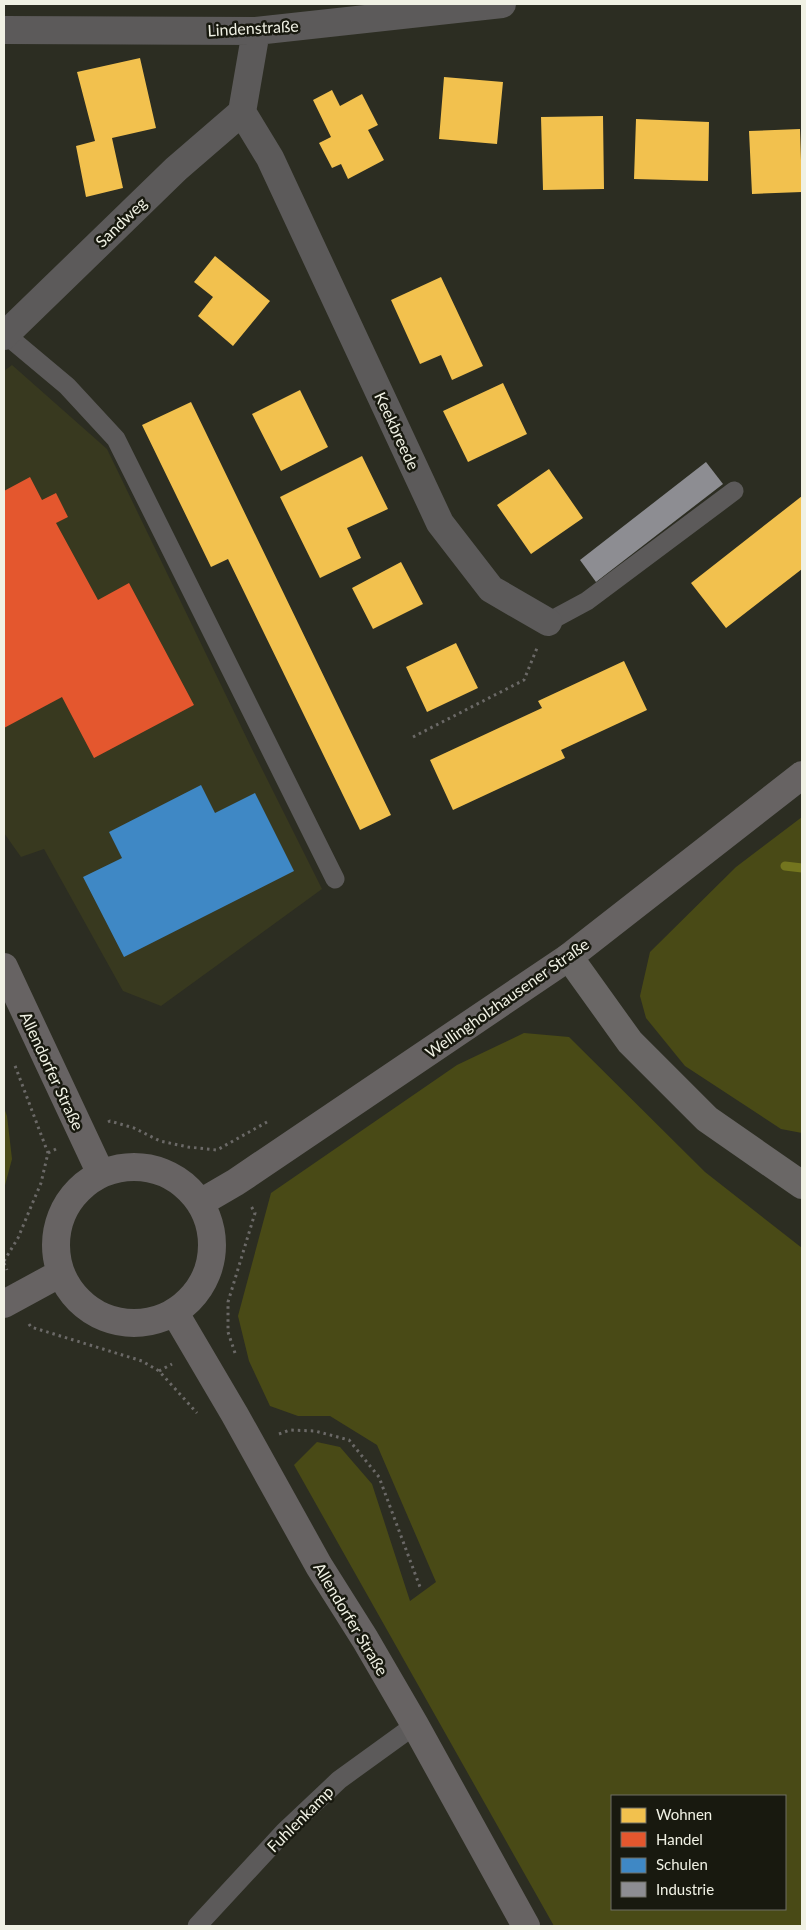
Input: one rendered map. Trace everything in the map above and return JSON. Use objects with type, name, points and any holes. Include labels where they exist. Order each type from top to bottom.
[{"type":"highway","points":[[569,957],[630,1042],[707,1119],[790,1170],[802,1185]]},
{"type":"main road","name":"Wellingholzhausener Straße","points":[[200,1203],[244,1176],[569,957],[802,775]]},
{"type":"main road","name":"Allendorfer Straße","points":[[4,967],[101,1174]]},
{"type":"main road","points":[[122,1168],[145,1168],[166,1174],[186,1186],[200,1203],[209,1222],[212,1242],[210,1263],[203,1283],[191,1300],[175,1312],[149,1322],[122,1322],[97,1314],[75,1297],[61,1274],[56,1250],[58,1227],[67,1205],[82,1187],[101,1174],[122,1168]]},
{"type":"main road","points":[[4,1304],[61,1274]]},
{"type":"main road","name":"Allendorfer Straße","points":[[175,1312],[251,1443],[319,1566],[365,1639],[415,1725],[526,1926]]},
{"type":"street","name":"Lindenstraße","points":[[4,30],[256,31],[502,4]]},
{"type":"street","points":[[242,112],[256,31]]},
{"type":"street","name":"Sandweg","points":[[4,335],[176,169],[242,112]]},
{"type":"street","name":"Keekbreede","points":[[242,112],[270,158],[440,524],[491,589],[548,622]]},
{"type":"lane","points":[[4,335],[67,386],[116,439],[335,879]]},
{"type":"lane","points":[[548,622],[587,601],[734,491]]},
{"type":"lane","name":"Fuhlenkamp","points":[[197,1926],[284,1832],[339,1780],[415,1725]]},
{"type":"path","points":[[413,737],[524,680],[548,622]]},
{"type":"path","points":[[4,1261],[18,1238],[41,1182],[48,1153],[11,1055]]},
{"type":"path","points":[[110,1120],[134,1128],[160,1141],[188,1147],[217,1150],[275,1118]]},
{"type":"path","points":[[237,1359],[228,1332],[228,1302],[255,1213]]},
{"type":"path","points":[[31,1327],[142,1361],[159,1371],[203,1419]]},
{"type":"path","points":[[251,1443],[290,1430],[315,1430],[348,1440],[379,1478],[420,1587]]},
{"type":"shaded area","points":[[12,365],[107,449],[322,889],[161,1006],[123,991],[44,849],[21,857],[4,833],[4,371]]},
{"type":"shaded area","points":[[802,817],[802,1133],[781,1129],[685,1066],[646,1018],[640,996],[650,952],[736,867]]},
{"type":"shaded area","points":[[524,1033],[569,1037],[705,1172],[802,1248],[802,1926],[554,1926],[294,1465],[317,1442],[340,1447],[372,1484],[410,1601],[436,1582],[377,1445],[330,1416],[298,1416],[270,1406],[249,1361],[238,1316],[271,1193],[457,1065]]},
{"type":"shaded area","points":[[4,1108],[7,1116],[12,1159],[4,1189]]},
{"type":"building: Wohnen","points":[[140,58],[156,128],[112,138],[123,188],[86,197],[76,146],[95,141],[77,72]]},
{"type":"building: Wohnen","points":[[444,77],[503,82],[497,144],[439,139]]},
{"type":"building: Wohnen","points":[[332,90],[340,106],[362,94],[378,125],[368,130],[384,160],[348,179],[341,164],[332,168],[319,143],[331,137],[313,100]]},
{"type":"building: Wohnen","points":[[603,116],[604,189],[543,190],[541,117]]},
{"type":"building: Wohnen","points":[[636,119],[709,122],[708,181],[634,179]]},
{"type":"building: Wohnen","points":[[800,129],[802,192],[752,194],[749,131]]},
{"type":"building: Wohnen","points":[[215,256],[270,301],[233,346],[198,316],[213,297],[194,282]]},
{"type":"building: Wohnen","points":[[441,277],[483,366],[452,380],[441,355],[420,364],[391,300]]},
{"type":"building: Wohnen","points":[[503,383],[527,434],[468,462],[443,411]]},
{"type":"building: Wohnen","points":[[300,390],[328,447],[281,471],[252,414]]},
{"type":"building: Wohnen","points":[[191,402],[391,815],[360,830],[228,559],[211,567],[142,425]]},
{"type":"building: Wohnen","points":[[362,456],[388,509],[347,528],[361,558],[320,578],[280,497]]},
{"type":"building: Wohnen","points":[[549,469],[583,518],[531,554],[497,505]]},
{"type":"building: Wohnen","points":[[802,496],[802,569],[726,628],[691,583]]},
{"type":"building: Wohnen","points":[[401,562],[423,604],[373,629],[352,588]]},
{"type":"building: Wohnen","points":[[456,643],[478,688],[427,712],[406,667]]},
{"type":"building: Wohnen","points":[[624,661],[647,710],[561,750],[565,758],[453,810],[430,760],[542,708],[538,701]]},
{"type":"building: Handel","points":[[30,477],[42,500],[56,493],[68,517],[56,523],[98,600],[129,583],[194,705],[94,758],[62,697],[4,728],[4,491]]},
{"type":"building: Schulen","points":[[201,785],[215,813],[255,793],[294,871],[124,957],[83,877],[122,858],[109,832]]},
{"type":"building: Industrie","points":[[706,462],[723,484],[596,582],[580,560]]},
{"type":"waterway","points":[[785,866],[802,868]]}]
